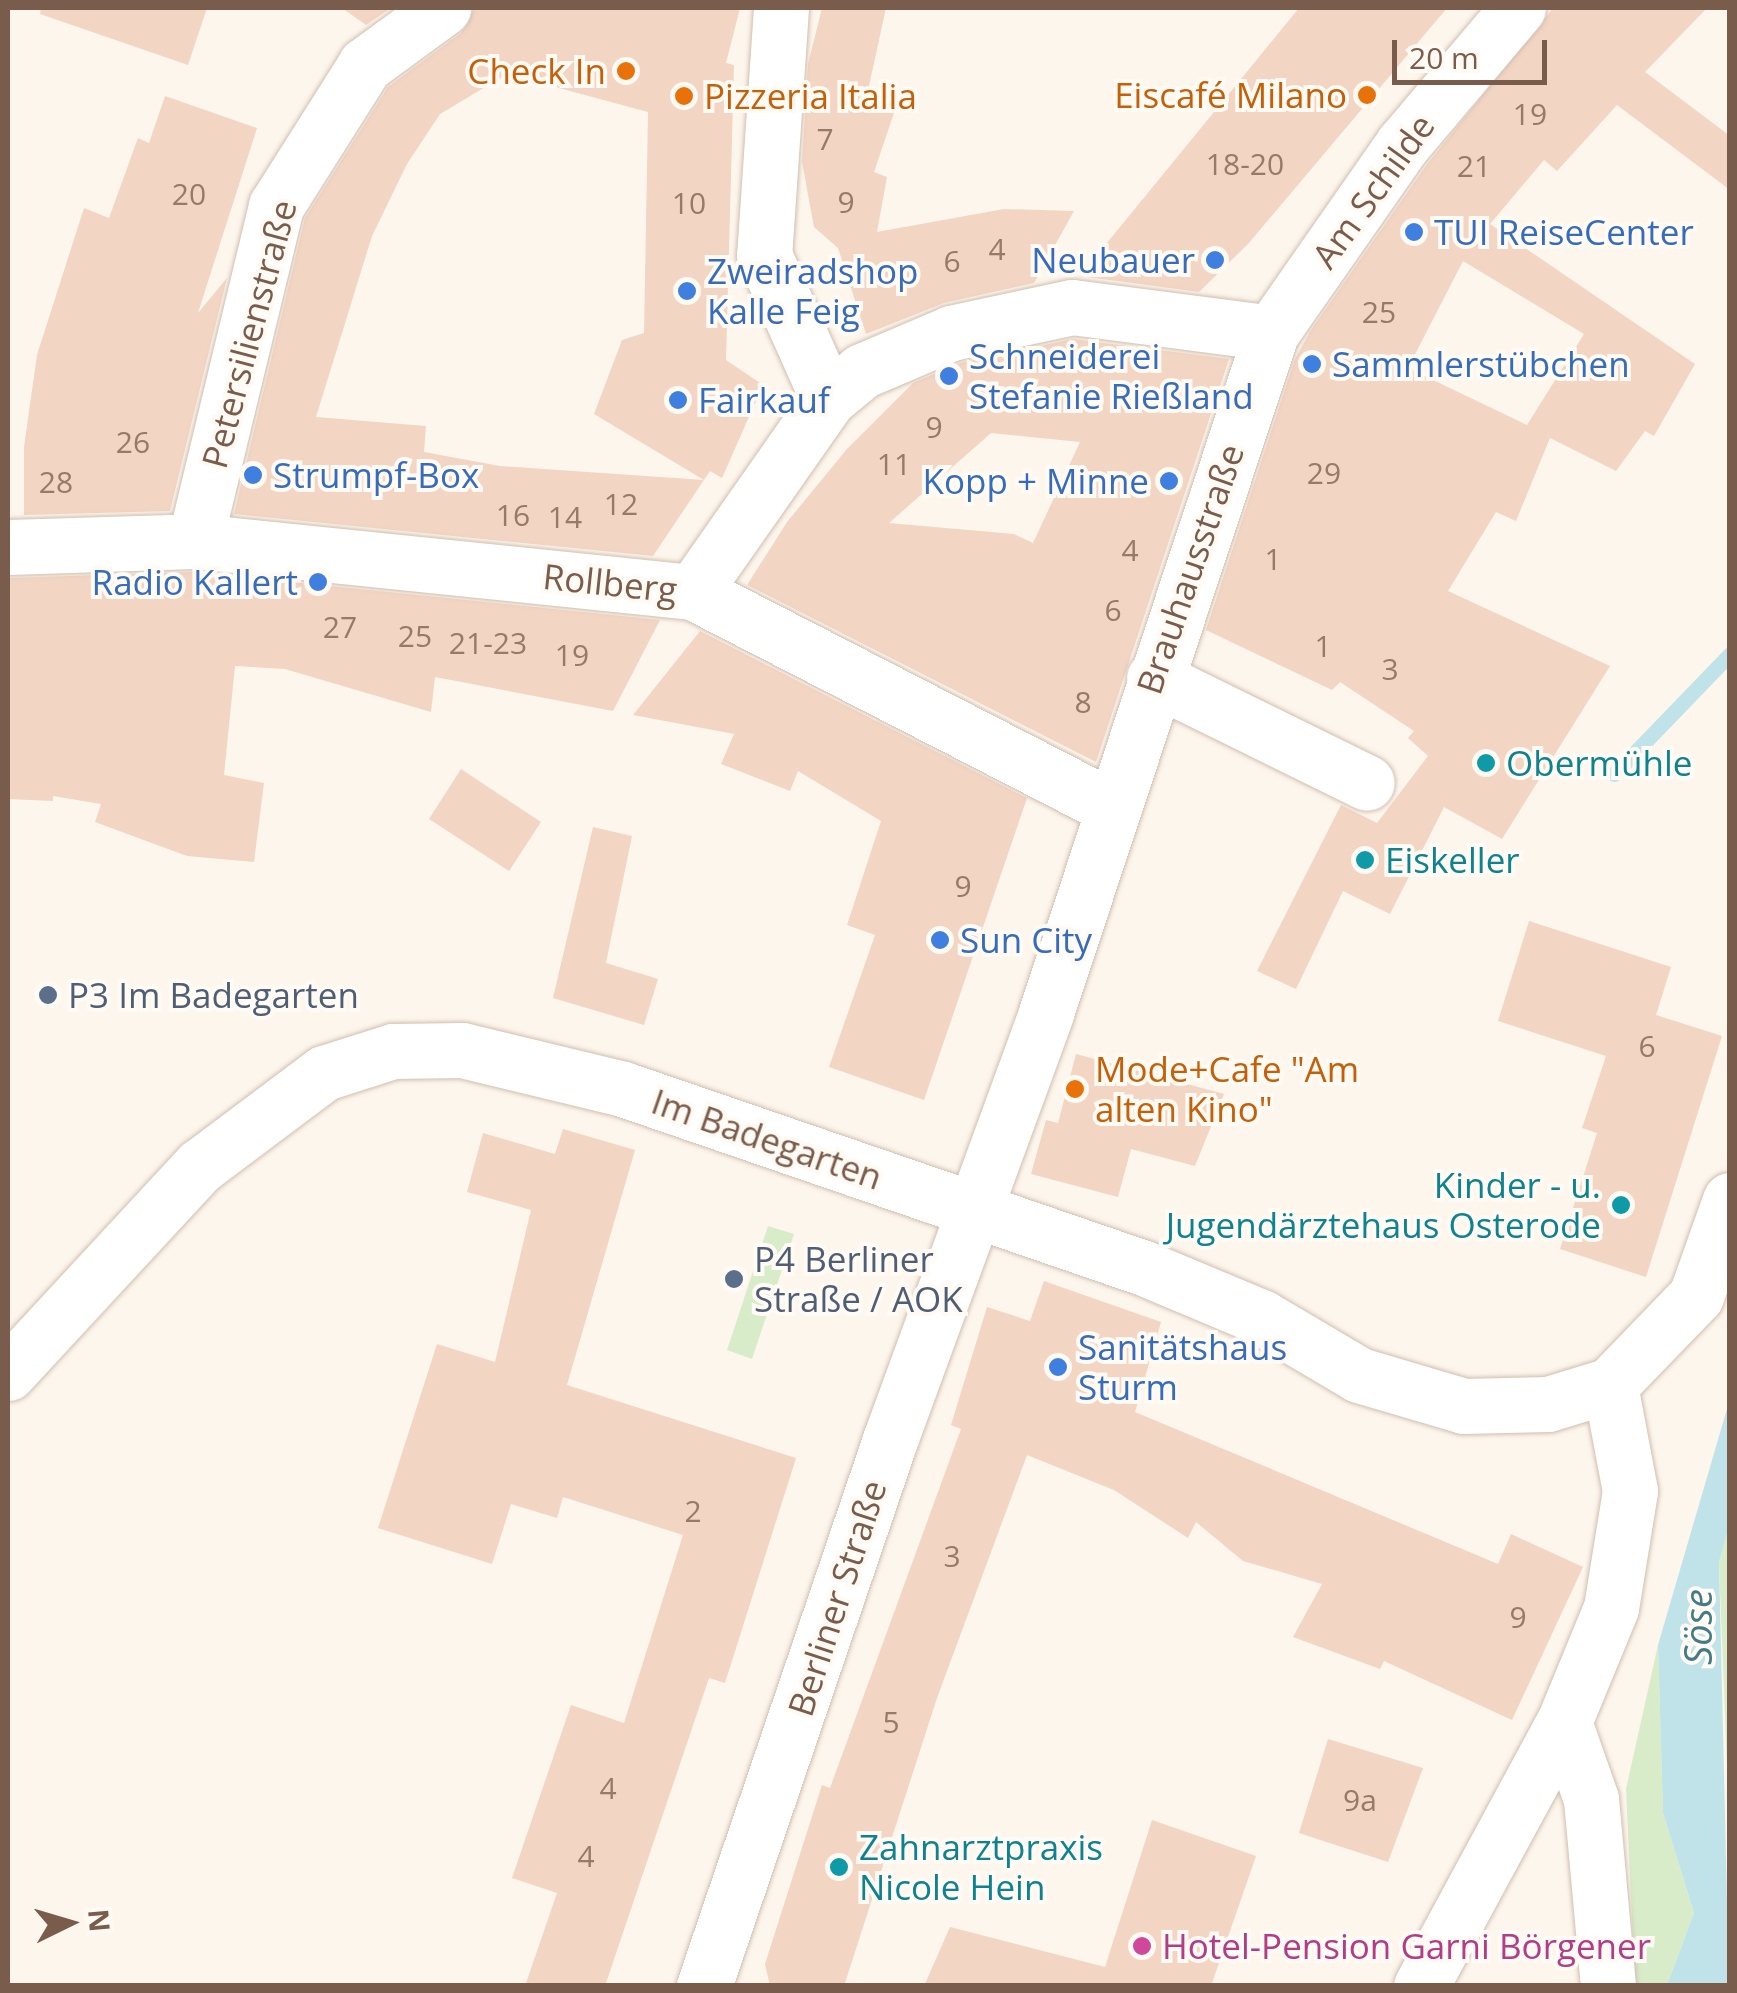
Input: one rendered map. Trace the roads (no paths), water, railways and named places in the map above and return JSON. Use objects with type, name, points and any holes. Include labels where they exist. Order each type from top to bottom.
[{"type":"street","name":"Petersilienstraße","points":[[196,540],[276,206],[366,65],[443,8]]},
{"type":"street","points":[[782,8],[764,255],[828,398]]},
{"type":"street","name":"Am Schilde","points":[[1271,333],[1404,144],[1518,8]]},
{"type":"street","name":"Rollberg","points":[[8,548],[196,540],[694,592],[828,398],[862,371],[951,334],[1072,307],[1271,333]]},
{"type":"street","name":"Brauhausstraße","points":[[973,1210],[1046,1014],[1110,806],[1271,333]]},
{"type":"street","points":[[694,592],[1110,806]]},
{"type":"street","points":[[1154,678],[1367,783]]},
{"type":"street","name":"Im Badegarten","points":[[8,1373],[200,1166],[324,1073],[393,1050],[462,1050],[550,1068],[1212,1295],[1358,1376],[1410,1394],[1503,1408],[1548,1404],[1610,1385]]},
{"type":"street","points":[[1421,1986],[1564,1722],[1610,1608],[1627,1528],[1630,1491],[1610,1385],[1696,1296],[1730,1200]]},
{"type":"street","name":"Berliner Straße","points":[[704,1986],[973,1210]]},
{"type":"street","points":[[1564,1722],[1591,1799],[1608,1986]]},
{"type":"water","name":"Söse","points":[[1729,1402],[1729,1527],[1719,1562],[1729,1985],[1667,1985],[1694,1913],[1663,1813],[1658,1645]]},
{"type":"waterway","points":[[1614,774],[1730,654]]},
{"type":"place","name":"Check In","points":[[626,71]]},
{"type":"place","name":"Eiscafé Milano","points":[[1367,95]]},
{"type":"place","name":"Pizzeria Italia","points":[[684,96]]},
{"type":"place","name":"TUI ReiseCenter","points":[[1414,232]]},
{"type":"place","name":"Neubauer","points":[[1215,260]]},
{"type":"place","name":"Zweiradshop Kalle Feig","points":[[687,291]]},
{"type":"place","name":"Sammlerstübchen","points":[[1312,364]]},
{"type":"place","name":"Schneiderei Stefanie Rießland","points":[[949,376]]},
{"type":"place","name":"Fairkauf","points":[[678,400]]},
{"type":"place","name":"Strumpf-Box","points":[[253,475]]},
{"type":"place","name":"Kopp + Minne","points":[[1169,481]]},
{"type":"place","name":"Radio Kallert","points":[[318,582]]},
{"type":"place","name":"Obermühle","points":[[1486,763]]},
{"type":"place","name":"Eiskeller","points":[[1365,860]]},
{"type":"place","name":"Sun City","points":[[940,940]]},
{"type":"place","name":"P3 Im Badegarten","points":[[48,995]]},
{"type":"place","name":"Mode+Cafe \"Am alten Kino\"","points":[[1075,1089]]},
{"type":"place","name":"Kinder - u. Jugendärztehaus Osterode","points":[[1621,1205]]},
{"type":"place","name":"P4 Berliner Straße / AOK","points":[[734,1279]]},
{"type":"place","name":"Sanitätshaus Sturm","points":[[1058,1367]]},
{"type":"place","name":"Zahnarztpraxis Nicole Hein","points":[[839,1867]]},
{"type":"place","name":"Hotel-Pension Garni Börgener","points":[[1142,1946]]}]
